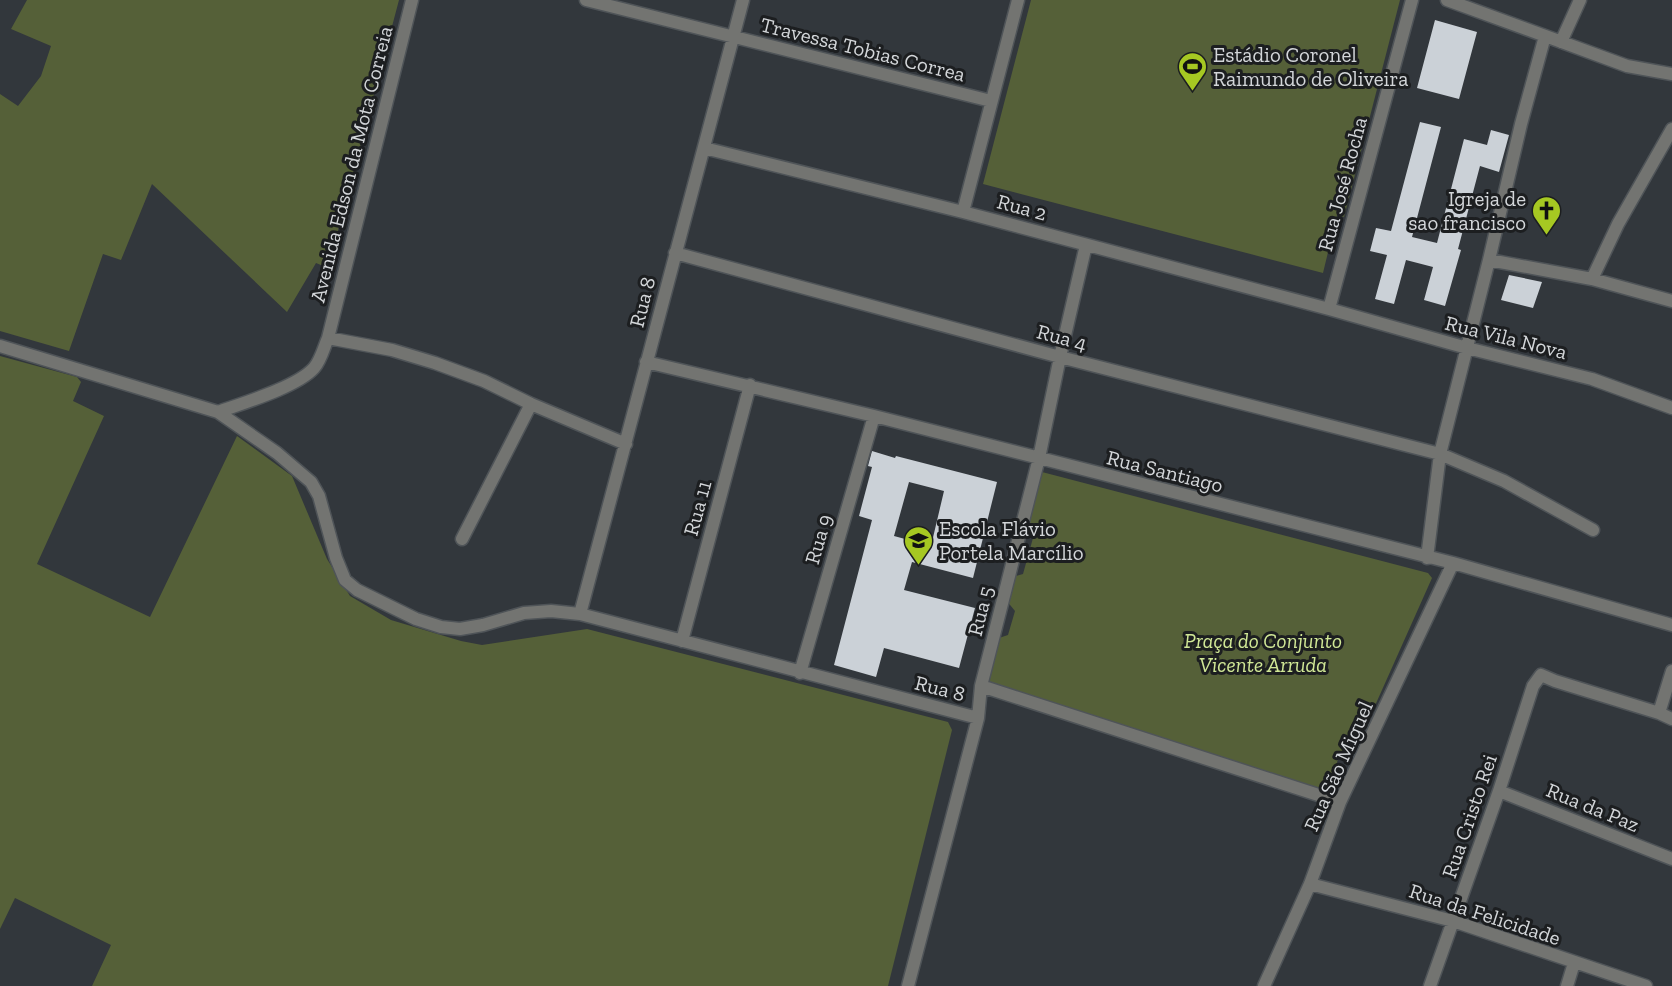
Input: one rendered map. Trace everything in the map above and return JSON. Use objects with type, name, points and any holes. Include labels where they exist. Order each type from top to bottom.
[{"type":"street","name":"Avenida Edson da Mota Correia","points":[[218,412],[274,391],[304,376],[314,368],[328,338],[412,0]]},
{"type":"street","name":"Travessa Tobias Correa","points":[[586,0],[991,101]]},
{"type":"street","name":"Rua 8","points":[[580,614],[743,0]]},
{"type":"street","points":[[963,212],[1018,0]]},
{"type":"street","name":"Rua José Rocha","points":[[1329,309],[1412,0]]},
{"type":"street","points":[[1447,0],[1627,66],[1672,74]]},
{"type":"street","points":[[1561,42],[1580,0]]},
{"type":"street","points":[[1427,558],[1440,454],[1521,124],[1545,36]]},
{"type":"street","points":[[1592,279],[1623,214],[1672,129]]},
{"type":"street","name":"Rua 2","points":[[704,148],[963,212],[1329,309]]},
{"type":"street","name":"Rua 5","points":[[908,986],[978,718],[981,686],[1039,458],[1086,245]]},
{"type":"street","name":"Rua 4","points":[[675,253],[1060,357],[1440,454],[1504,481],[1593,530]]},
{"type":"street","points":[[1489,260],[1592,279],[1672,301]]},
{"type":"street","name":"Rua Vila Nova","points":[[1329,309],[1592,380],[1672,408]]},
{"type":"street","points":[[328,338],[392,350],[435,363],[484,381],[531,404],[626,444]]},
{"type":"street","name":"Rua 8","points":[[0,346],[218,412],[277,453],[311,482],[319,496],[345,580],[357,590],[416,619],[441,627],[460,628],[483,625],[524,613],[542,611],[580,614],[978,718]]},
{"type":"street","name":"Rua Santiago","points":[[646,362],[750,385],[1453,563],[1672,625]]},
{"type":"street","name":"Rua 11","points":[[682,641],[750,385]]},
{"type":"street","points":[[462,539],[531,404]]},
{"type":"street","name":"Rua 9","points":[[800,673],[874,416]]},
{"type":"street","name":"Rua São Miguel","points":[[1264,986],[1310,884],[1340,802],[1453,563]]},
{"type":"street","points":[[1672,671],[1659,713],[1672,719]]},
{"type":"street","name":"Rua Cristo Rei","points":[[1430,986],[1533,686],[1541,675],[1659,713]]},
{"type":"street","name":"Rua 8","points":[[981,686],[1340,802]]},
{"type":"street","name":"Rua da Paz","points":[[1499,790],[1672,859]]},
{"type":"street","name":"Rua da Felicidade","points":[[1310,884],[1453,921],[1646,986]]},
{"type":"street","points":[[1567,986],[1574,963]]},
{"type":"green space","points":[[27,0],[399,0],[336,238],[333,270],[316,263],[287,312],[152,184],[121,260],[103,254],[69,351],[0,331],[0,94],[18,106],[41,76],[51,46],[11,29]]},
{"type":"green space","name":"Estádio Coronel Raimundo de Oliveira","points":[[1031,0],[1400,0],[1344,217],[1337,215],[1323,273],[983,184]]},
{"type":"green space","points":[[0,356],[77,377],[81,382],[73,401],[104,416],[37,564],[150,617],[237,436],[292,476],[327,559],[350,596],[391,620],[482,645],[587,629],[948,722],[952,730],[888,986],[92,986],[111,945],[15,898],[0,929]]},
{"type":"green space","name":"Praça do Conjunto Vicente Arruda","points":[[1042,472],[1428,573],[1432,578],[1365,728],[1351,732],[1337,762],[1342,775],[1333,796],[989,683],[985,679],[996,639],[1008,635],[1015,611],[1006,600],[1012,577],[1023,574],[1033,538],[1024,528],[1039,475]]},
{"type":"building","points":[[1435,20],[1477,32],[1459,99],[1417,88]]},
{"type":"building","points":[[1420,122],[1441,127],[1412,237],[1437,243],[1464,139],[1487,145],[1491,130],[1509,135],[1499,172],[1480,166],[1458,249],[1461,250],[1445,306],[1424,300],[1433,267],[1406,260],[1394,304],[1375,299],[1387,255],[1370,251],[1376,228],[1391,231]]},
{"type":"building","points":[[1509,275],[1542,282],[1533,308],[1501,300]]},
{"type":"building","points":[[872,451],[997,482],[973,578],[912,562],[904,590],[975,608],[959,668],[884,648],[876,677],[834,665],[872,520],[859,516],[872,467],[868,466]],"holes":[[[909,482],[944,491],[931,546],[894,536]]]},
{"type":"place","name":"Estádio Coronel Raimundo de Oliveira","points":[[1192,92]]},
{"type":"place","name":"Igreja de sao francisco","points":[[1547,236]]},
{"type":"place","name":"Escola Flávio Portela Marcílio","points":[[918,566]]}]
